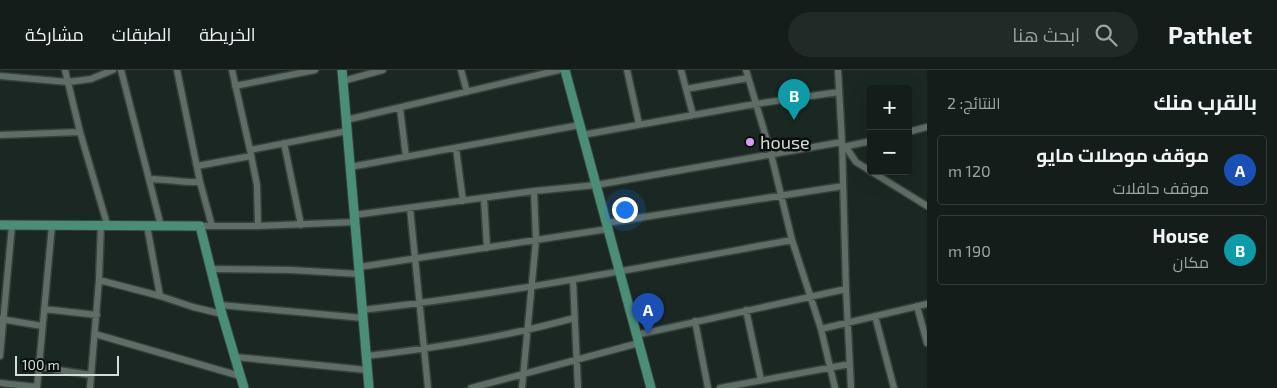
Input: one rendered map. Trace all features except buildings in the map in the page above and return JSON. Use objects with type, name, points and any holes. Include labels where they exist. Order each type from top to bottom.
[{"type":"street","points":[[65,70],[104,224],[91,388]]},
{"type":"street","points":[[0,76],[68,82],[91,79],[113,70]]},
{"type":"street","points":[[122,70],[161,226]]},
{"type":"street","points":[[177,70],[200,182],[212,226]]},
{"type":"street","points":[[232,70],[251,153],[258,198],[258,226]]},
{"type":"street","points":[[235,86],[315,70]]},
{"type":"street","points":[[342,70],[369,388]]},
{"type":"street","points":[[343,81],[383,70]]},
{"type":"street","points":[[461,70],[467,92]]},
{"type":"street","points":[[346,120],[559,70]]},
{"type":"street","points":[[565,70],[651,388]]},
{"type":"street","points":[[627,70],[639,124]]},
{"type":"street","points":[[681,70],[693,115]]},
{"type":"street","points":[[746,70],[792,240],[821,329],[836,388]]},
{"type":"street","points":[[838,70],[843,145],[846,289],[852,388]]},
{"type":"street","points":[[686,90],[748,78]]},
{"type":"street","points":[[582,135],[755,104],[839,92]]},
{"type":"street","points":[[400,108],[406,157]]},
{"type":"street","points":[[350,167],[580,125]]},
{"type":"street","points":[[912,131],[927,127]]},
{"type":"street","points":[[197,166],[284,143],[347,131]]},
{"type":"street","points":[[0,135],[80,132]]},
{"type":"street","points":[[0,225],[301,225],[355,219],[410,208],[534,191],[596,185],[770,154],[867,142]]},
{"type":"street","points":[[284,143],[301,225]]},
{"type":"street","points":[[843,145],[856,162],[927,206]]},
{"type":"street","points":[[456,148],[463,201]]},
{"type":"street","points":[[150,179],[165,179],[189,183],[200,182]]},
{"type":"street","points":[[212,269],[359,270],[536,240],[780,195],[843,186]]},
{"type":"street","points":[[522,388],[536,240],[534,191]]},
{"type":"street","points":[[484,198],[486,248]]},
{"type":"street","points":[[410,208],[428,388]]},
{"type":"street","points":[[0,383],[37,388],[52,224]]},
{"type":"street","points":[[0,356],[12,225]]},
{"type":"street","points":[[147,226],[160,296]]},
{"type":"street","points":[[200,226],[221,310],[244,388]]},
{"type":"street","points":[[100,280],[193,307],[221,310],[362,314],[420,303],[620,272],[792,240]]},
{"type":"street","points":[[573,280],[578,388]]},
{"type":"street","points":[[471,388],[576,359],[695,321],[846,289]]},
{"type":"street","points":[[821,329],[927,304]]},
{"type":"street","points":[[917,306],[927,343]]},
{"type":"street","points":[[44,309],[97,315]]},
{"type":"street","points":[[746,310],[761,380]]},
{"type":"street","points":[[876,316],[894,388]]},
{"type":"street","points":[[366,356],[424,349],[527,331],[574,318]]},
{"type":"street","points":[[2,319],[42,326]]},
{"type":"street","points":[[695,321],[708,388]]},
{"type":"street","points":[[95,334],[240,376]]},
{"type":"street","points":[[235,356],[367,370]]},
{"type":"street","points":[[720,388],[850,364]]},
{"type":"street","points":[[39,367],[91,375]]},
{"type":"place","name":"House","points":[[794,120]]},
{"type":"place","name":"house","points":[[750,142]]},
{"type":"place","name":"موقف موصلات مايو","points":[[648,334]]}]
